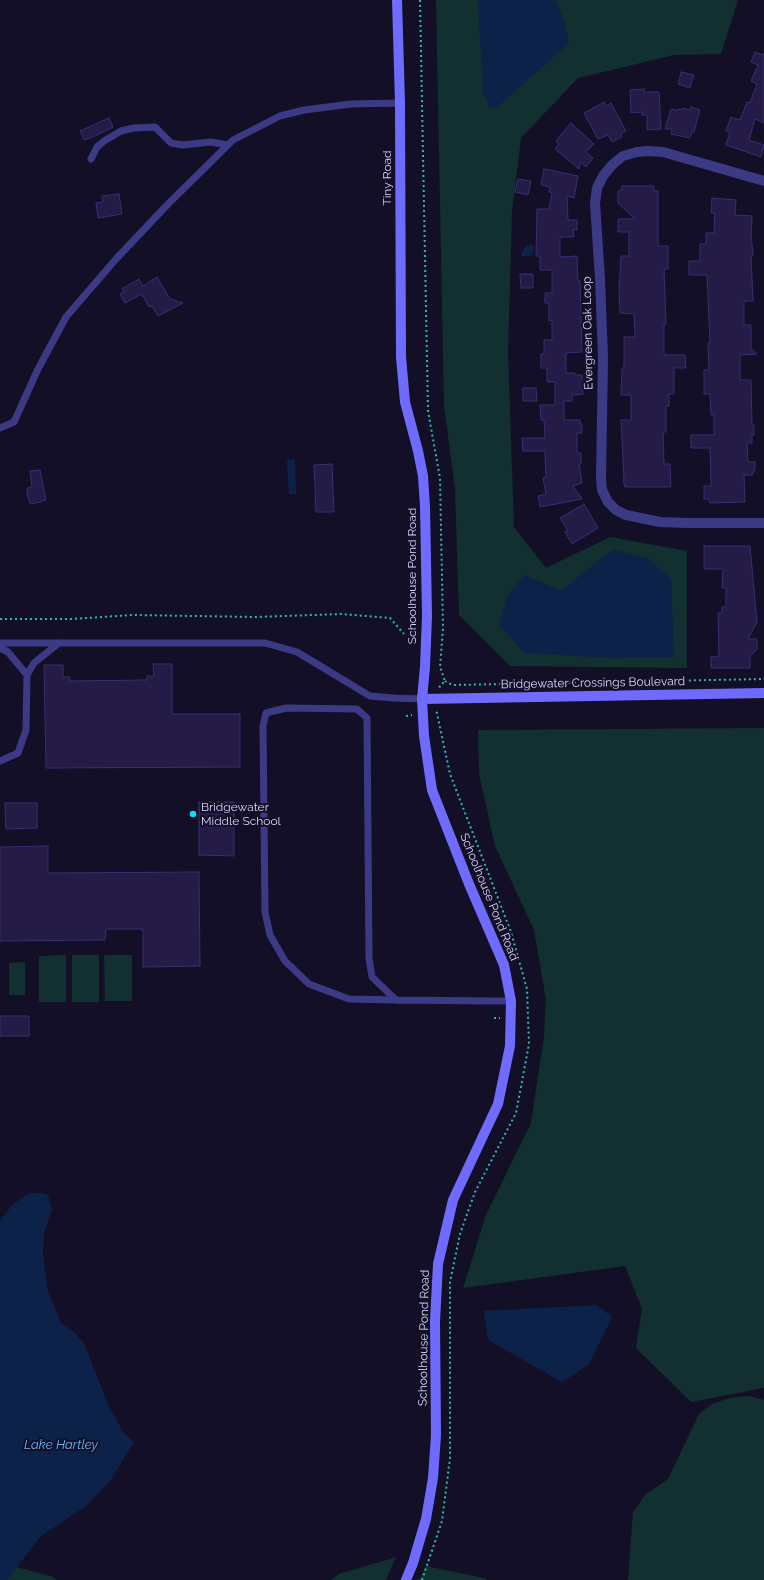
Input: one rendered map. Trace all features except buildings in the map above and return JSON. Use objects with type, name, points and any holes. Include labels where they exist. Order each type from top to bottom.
[{"type":"street","name":"Tiny Road","points":[[397,0],[400,103],[401,357]]},
{"type":"street","name":"Evergreen Oak Loop","points":[[764,181],[663,152],[637,152],[623,156],[607,170],[597,188],[595,203],[603,358],[601,479],[602,490],[608,502],[616,510],[626,515],[660,522],[764,523]]},
{"type":"street","name":"Schoolhouse Pond Road","points":[[401,357],[405,402],[418,451],[423,476],[425,499],[427,616],[422,699],[424,736],[432,790],[469,884],[504,965],[511,1001],[510,1046],[498,1104],[453,1200],[438,1264],[435,1321],[436,1435],[433,1478],[426,1519],[413,1563],[406,1580]]},
{"type":"street","name":"Bridgewater Crossings Boulevard","points":[[422,699],[764,693]]},
{"type":"lane","points":[[0,428],[14,422],[38,369],[66,317],[116,259],[169,203],[233,140],[280,116],[304,110],[350,104],[400,103]]},
{"type":"lane","points":[[91,159],[97,147],[104,141],[121,131],[134,128],[155,128],[172,143],[182,144],[211,142],[228,145]]},
{"type":"lane","points":[[0,644],[265,643],[297,652],[370,696],[422,699]]},
{"type":"lane","points":[[0,761],[18,753],[26,730],[27,675],[34,663],[59,644]]},
{"type":"lane","points":[[0,648],[8,652],[27,675]]},
{"type":"lane","points":[[396,1000],[372,977],[369,958],[366,718],[357,709],[286,708],[266,713],[262,726],[265,912],[270,935],[285,961],[309,984],[349,999],[396,1000],[511,1001]]},
{"type":"path","points":[[420,0],[428,411],[440,478],[443,628],[440,667],[445,681],[452,685],[764,679]]},
{"type":"path","points":[[0,619],[71,619],[133,615],[256,617],[342,614],[390,618],[404,634]]},
{"type":"path","points":[[422,1580],[442,1520],[450,1458],[450,1282],[460,1234],[475,1192],[516,1113],[529,1044],[528,989],[511,932],[450,774],[439,716],[436,712],[440,686],[445,681]]},
{"type":"green space","points":[[436,0],[738,0],[721,54],[674,55],[578,78],[521,138],[512,211],[508,353],[514,527],[546,568],[610,537],[687,551],[687,668],[510,666],[459,615],[455,488],[444,406]]},
{"type":"green space","points":[[764,728],[764,1388],[691,1402],[636,1348],[642,1309],[625,1266],[463,1288],[486,1215],[531,1123],[544,1037],[546,1000],[534,930],[495,846],[479,774],[478,730]]},
{"type":"green space","points":[[66,955],[66,1002],[39,1002],[39,956]]},
{"type":"green space","points":[[72,955],[99,955],[99,1002],[72,1002]]},
{"type":"green space","points":[[104,955],[132,955],[132,1001],[105,1001]]},
{"type":"green space","points":[[25,962],[25,995],[9,995],[9,963]]},
{"type":"green space","points":[[748,1396],[764,1400],[764,1580],[628,1580],[633,1512],[645,1495],[668,1479],[699,1414],[712,1404],[729,1398]]},
{"type":"green space","points":[[396,1557],[386,1580],[331,1580],[339,1574]]},
{"type":"green space","points":[[426,1566],[484,1578],[488,1580],[419,1580]]},
{"type":"green space","points":[[16,1567],[50,1576],[57,1580],[7,1580]]},
{"type":"water","points":[[478,0],[556,0],[565,23],[569,43],[496,108],[489,107],[483,92]]},
{"type":"water","points":[[532,244],[534,247],[533,252],[529,257],[522,256],[521,253],[526,246]]},
{"type":"water","points":[[295,459],[296,494],[289,494],[287,460]]},
{"type":"water","points":[[613,549],[648,559],[671,579],[674,657],[612,658],[525,653],[499,625],[507,596],[524,575],[561,591]]},
{"type":"water","name":"Lake Hartley","points":[[29,1193],[42,1193],[48,1195],[52,1210],[44,1232],[43,1254],[48,1291],[61,1323],[74,1332],[84,1343],[107,1402],[123,1432],[134,1442],[111,1480],[86,1506],[40,1537],[7,1580],[0,1580],[0,1221],[13,1204]]},
{"type":"water","points":[[597,1305],[612,1317],[589,1364],[562,1382],[488,1340],[484,1311]]},
{"type":"place","name":"Bridgewater Middle School","points":[[193,814]]}]
